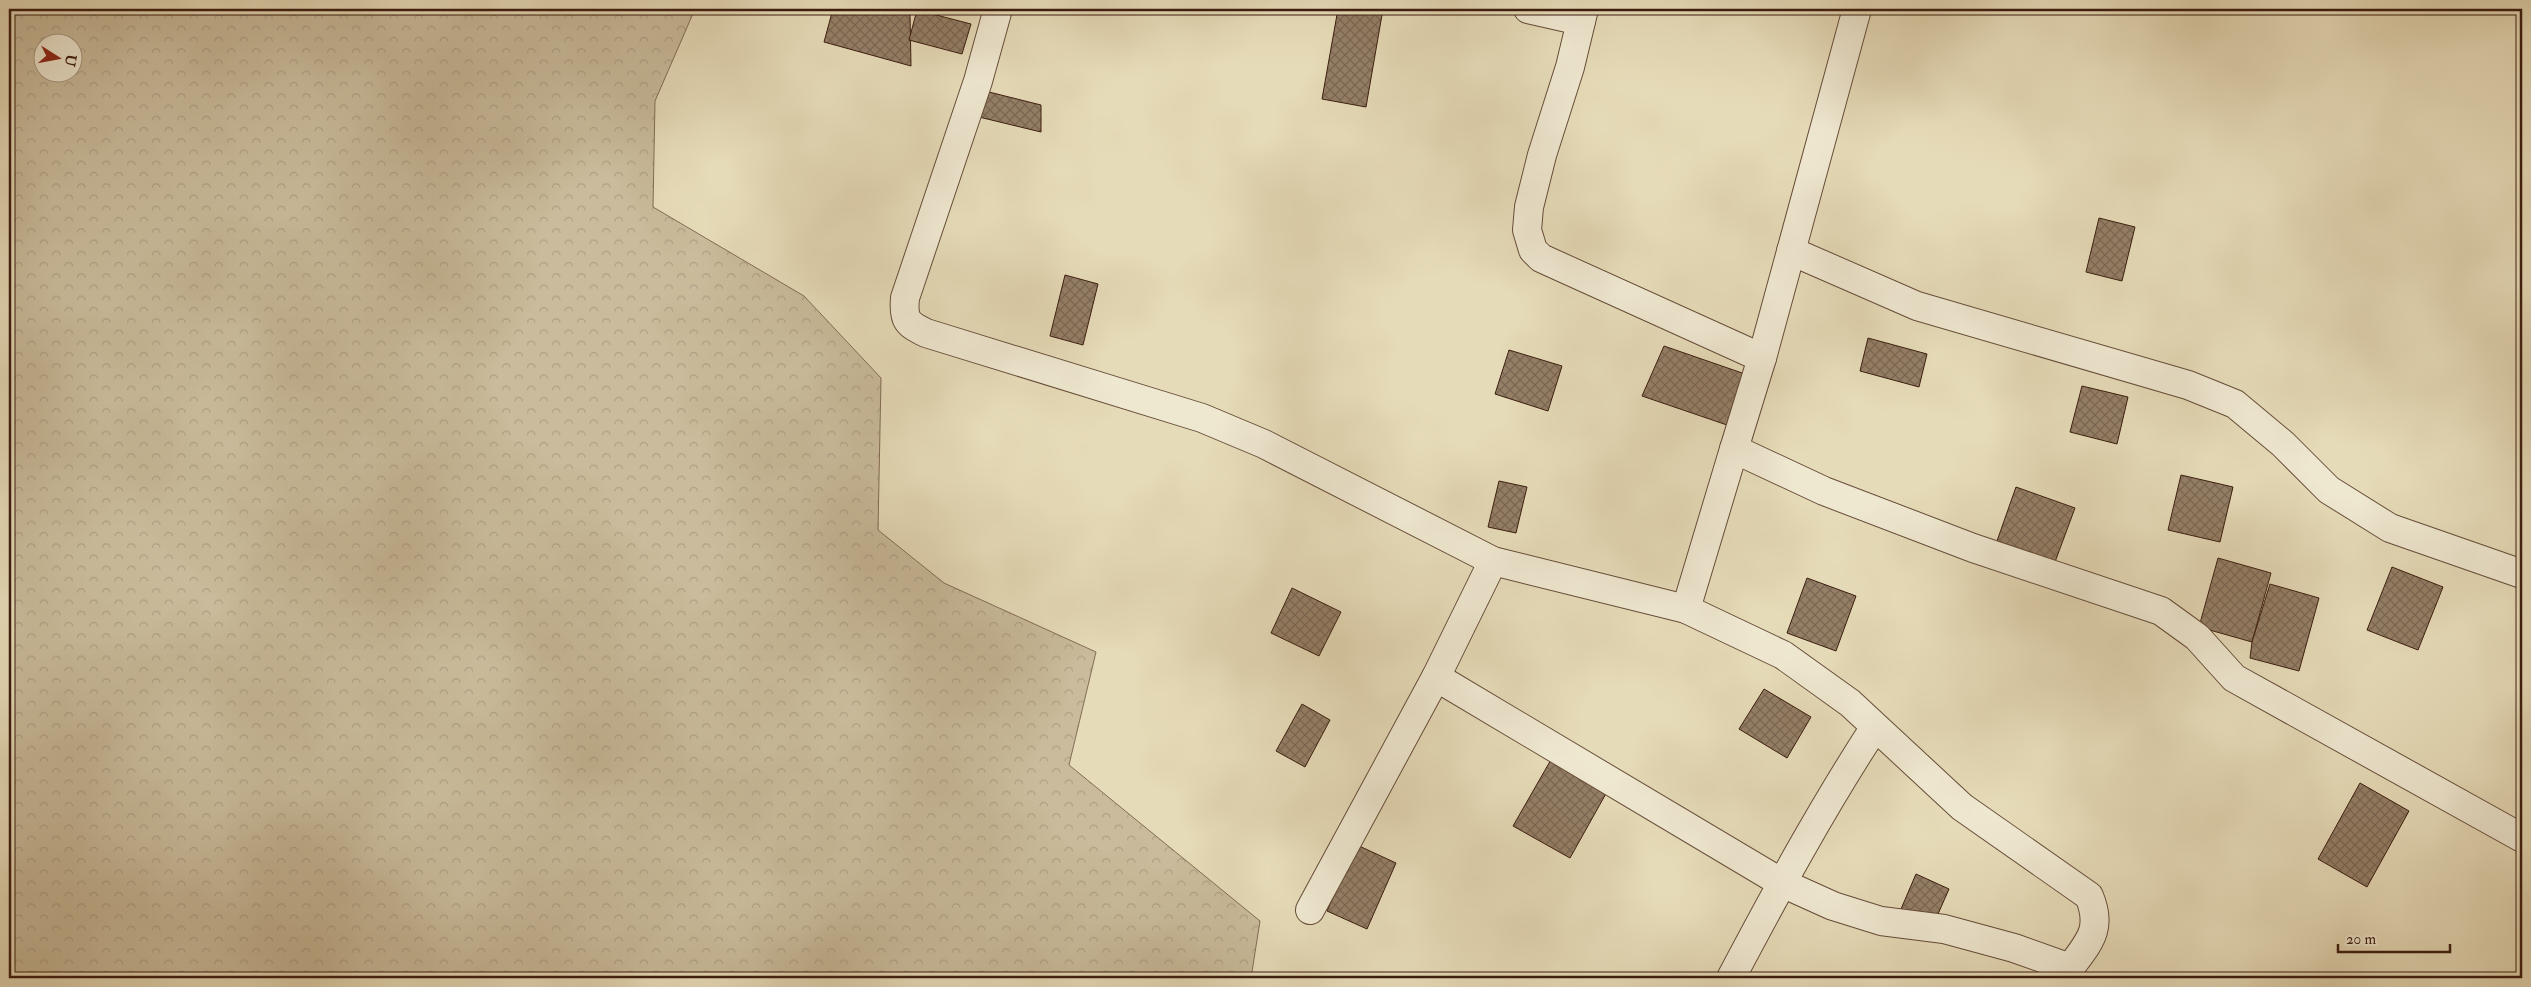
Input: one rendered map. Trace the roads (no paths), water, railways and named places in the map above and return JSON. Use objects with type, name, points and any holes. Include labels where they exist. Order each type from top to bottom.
[{"type":"street","points":[[998,9],[978,80],[905,298],[904,310],[911,326],[926,333],[1202,418],[1264,444],[1493,561],[1686,609],[1783,655],[1850,703],[1962,807],[2089,896],[2096,911],[2092,938],[2070,968],[2014,948],[1944,929],[1881,921],[1833,906],[1782,882],[1436,677]]},
{"type":"street","points":[[1528,9],[1582,15],[1570,67],[1542,155],[1529,207],[1527,230],[1533,250],[1541,258],[1762,358]]},
{"type":"street","points":[[1686,609],[1762,358],[1857,9]]},
{"type":"street","points":[[1791,251],[1917,306],[2188,386],[2235,404],[2283,444],[2329,490],[2390,528],[2522,574]]},
{"type":"street","points":[[1734,449],[1824,491],[1964,544],[2161,611],[2197,636],[2234,678],[2522,838]]},
{"type":"street","points":[[1310,910],[1436,677],[1493,561]]},
{"type":"street","points":[[1731,978],[1782,882],[1840,780],[1875,727]]}]
